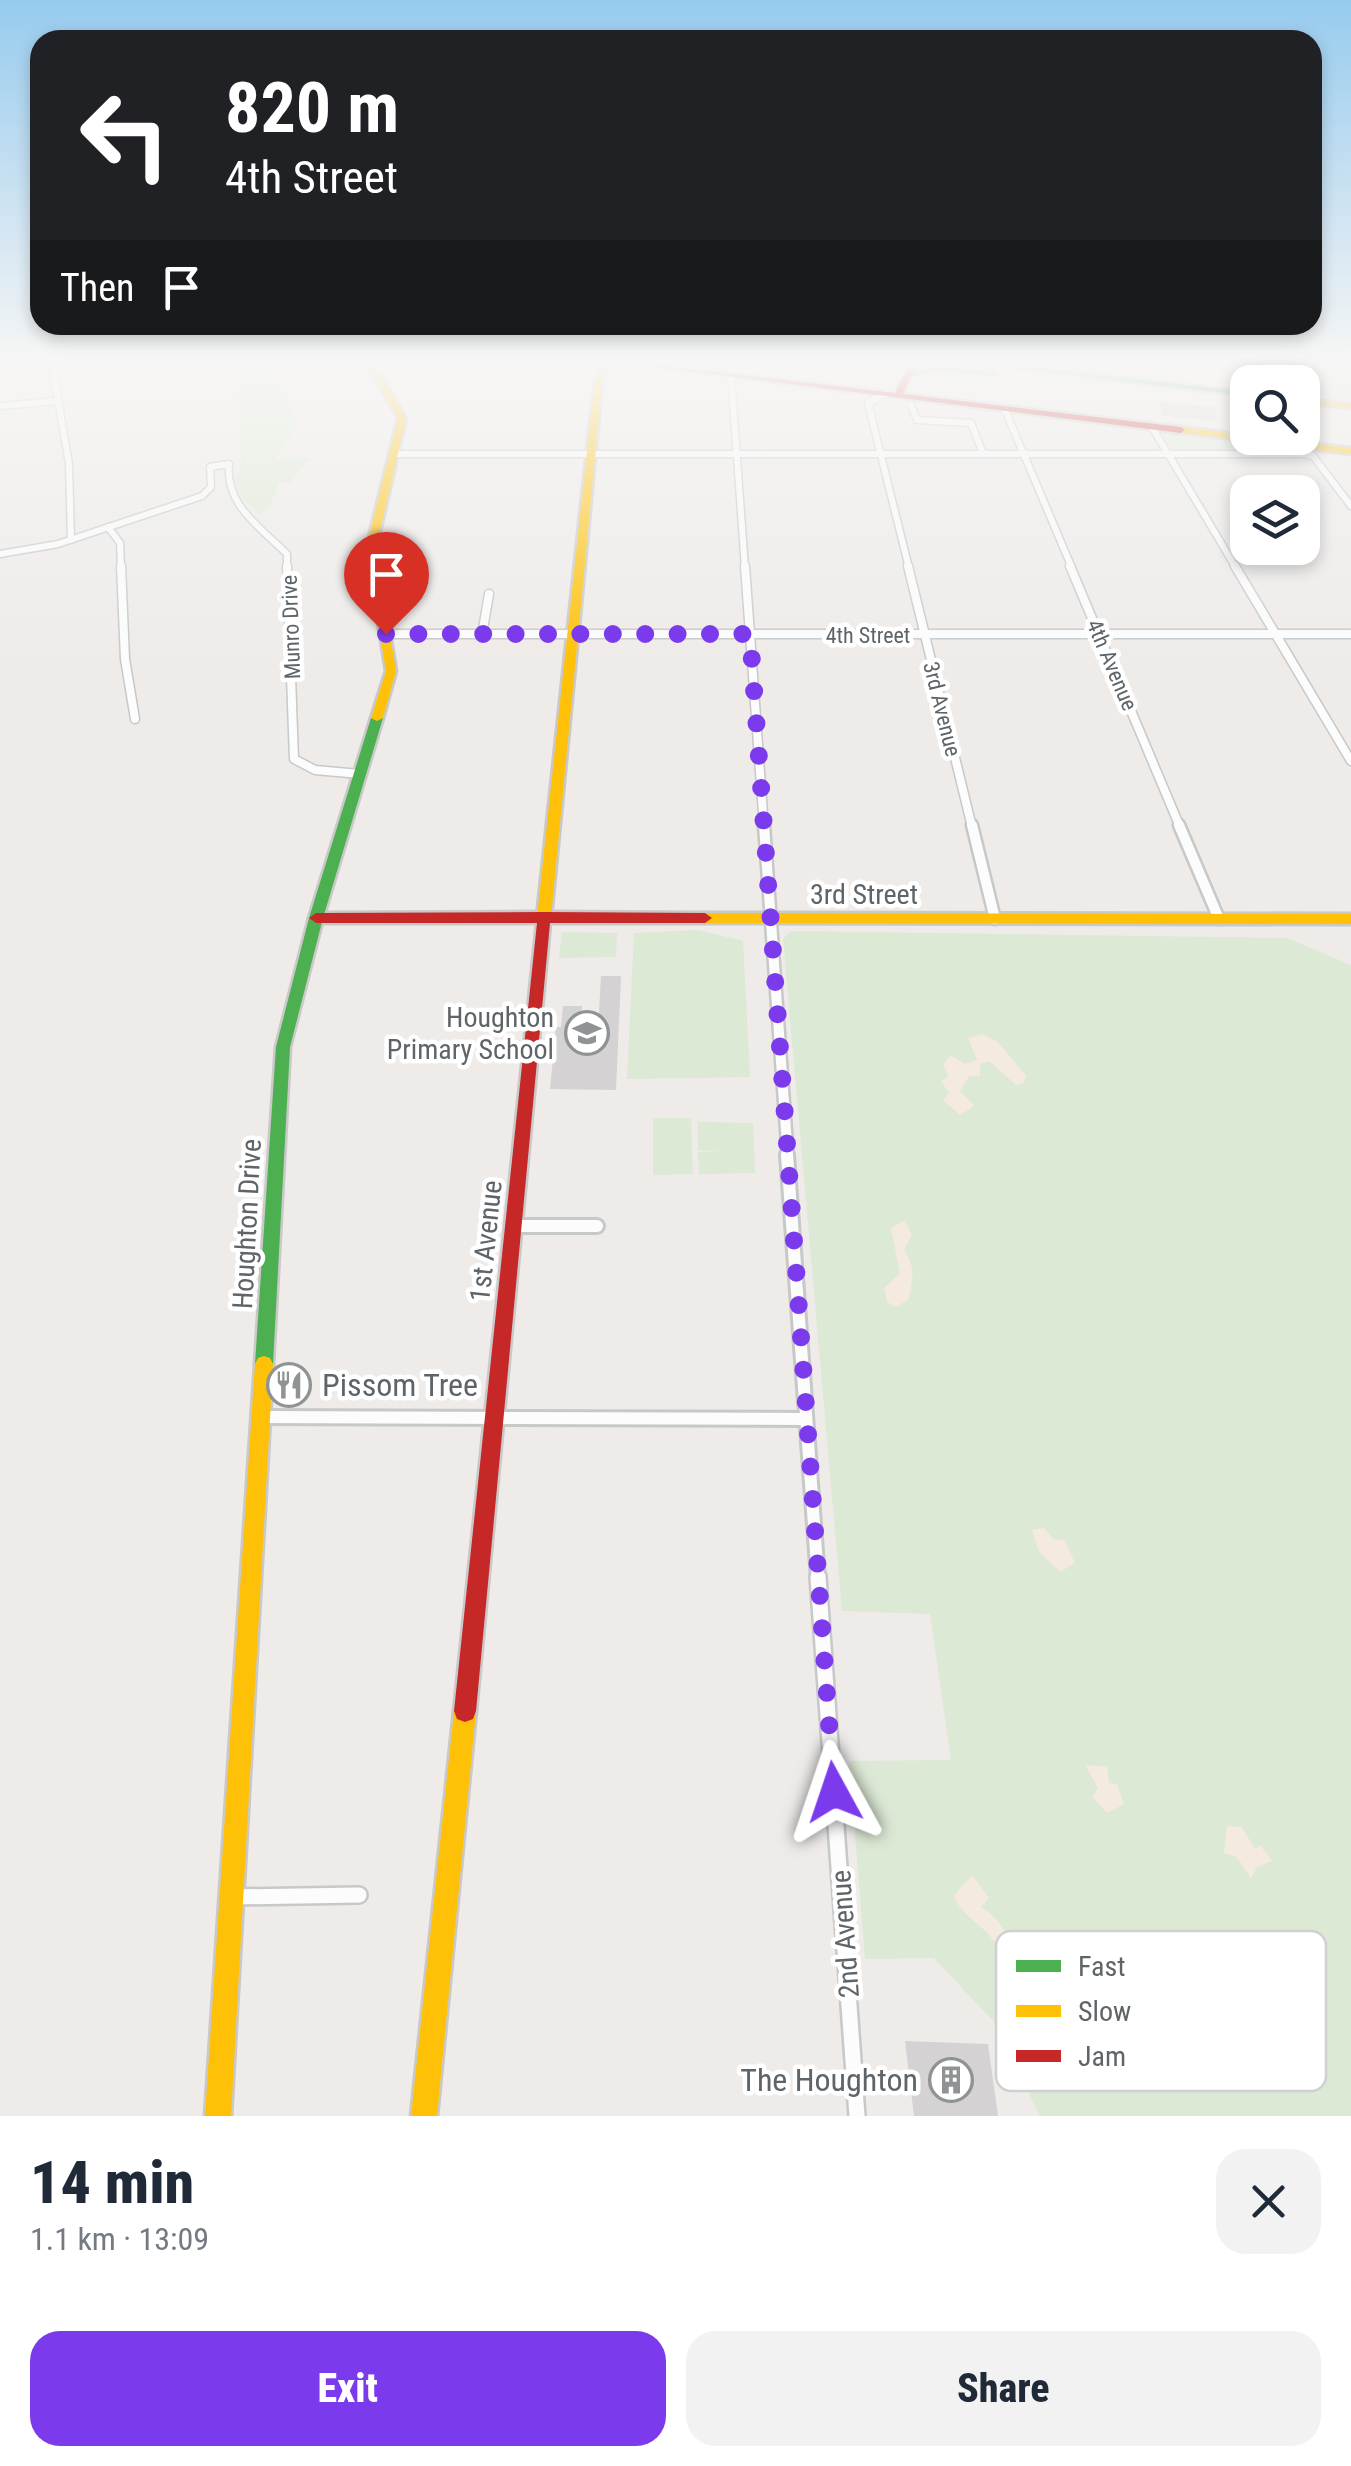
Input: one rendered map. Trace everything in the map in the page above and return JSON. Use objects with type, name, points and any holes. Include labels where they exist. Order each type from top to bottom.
[{"type":"main road","name":"Houghton Drive","points":[[218,2116],[283,1047],[316,918],[391,671],[370,550],[391,463]]},
{"type":"main road","name":"1st Avenue","points":[[424,2116],[590,463]]},
{"type":"main road","points":[[325,890],[336,909],[360,919]]},
{"type":"main road","name":"3rd Street","points":[[316,918],[1351,919]]},
{"type":"street","points":[[69,463],[71,540]]},
{"type":"street","name":"2nd Avenue","points":[[736,463],[857,2116]]},
{"type":"street","name":"3rd Avenue","points":[[881,463],[994,919]]},
{"type":"street","name":"4th Avenue","points":[[1027,463],[1219,919]]},
{"type":"street","points":[[1173,463],[1351,761]]},
{"type":"street","points":[[1319,463],[1351,506]]},
{"type":"street","name":"Munro Drive","points":[[0,554],[71,540],[204,495],[211,487],[210,467],[230,466],[227,482],[234,499],[276,538],[287,554],[294,759],[314,770],[360,774]]},
{"type":"street","points":[[108,528],[120,543],[125,660],[135,719]]},
{"type":"street","points":[[482,634],[489,594]]},
{"type":"street","name":"4th Street","points":[[386,634],[1351,634]]},
{"type":"street","points":[[514,1226],[597,1226]]},
{"type":"street","points":[[260,1417],[806,1419]]},
{"type":"street","points":[[231,1897],[359,1895]]},
{"type":"green space","points":[[241,463],[307,463],[290,483],[279,483],[270,505],[260,516],[242,498],[235,481]]},
{"type":"green space","points":[[698,930],[743,941],[750,1077],[627,1079],[634,933]]},
{"type":"green space","points":[[791,931],[1287,938],[1351,965],[1351,2116],[1040,2116],[1028,2091],[1326,2091],[1326,1931],[996,1931],[996,2026],[934,1958],[865,1959],[849,1761],[951,1760],[930,1614],[842,1611],[783,939]]},
{"type":"green space","points":[[562,932],[617,933],[616,957],[559,958]]},
{"type":"green space","points":[[653,1118],[691,1118],[693,1174],[653,1175]]},
{"type":"green space","points":[[698,1122],[753,1123],[755,1173],[699,1174],[698,1152],[723,1151],[698,1150]]},
{"type":"sand","points":[[983,1034],[998,1042],[1026,1076],[1023,1084],[1016,1085],[989,1061],[980,1064],[980,1076],[969,1076],[960,1091],[974,1106],[960,1115],[943,1100],[949,1093],[941,1081],[949,1076],[943,1065],[950,1055],[965,1064],[977,1060],[968,1038]]},
{"type":"sand","points":[[905,1220],[912,1235],[904,1250],[912,1268],[912,1280],[908,1300],[896,1307],[887,1302],[884,1288],[900,1273],[891,1228]]},
{"type":"sand","points":[[1044,1528],[1053,1539],[1064,1540],[1075,1563],[1060,1572],[1039,1552],[1032,1530]]},
{"type":"sand","points":[[1085,1765],[1107,1767],[1109,1783],[1117,1784],[1124,1804],[1107,1813],[1092,1797],[1098,1788]]},
{"type":"sand","points":[[1227,1826],[1242,1827],[1255,1849],[1260,1845],[1272,1861],[1257,1867],[1251,1879],[1237,1857],[1224,1853]]},
{"type":"sand","points":[[972,1875],[989,1898],[981,1907],[1005,1931],[996,1931],[996,1945],[963,1911],[954,1896]]},
{"type":"building","name":"Houghton Primary School","points":[[601,976],[621,976],[616,1090],[550,1089],[556,1027],[561,1027],[563,1006],[582,1006],[580,1029],[598,1029]]},
{"type":"building","name":"The Houghton","points":[[905,2041],[988,2044],[998,2116],[914,2116]]},
{"type":"traffic: fast","points":[[264,1364],[283,1047],[316,918],[377,718]]},
{"type":"traffic: slow","points":[[377,718],[391,671],[371,549],[391,463]]},
{"type":"traffic: slow","points":[[544,917],[590,463]]},
{"type":"traffic: slow","points":[[705,918],[1351,919]]},
{"type":"traffic: slow","points":[[218,2116],[264,1364]]},
{"type":"traffic: slow","points":[[424,2116],[465,1711]]},
{"type":"traffic: jam","points":[[465,1711],[544,917]]},
{"type":"traffic: jam","points":[[316,918],[705,918]]},
{"type":"place","name":"Houghton Primary School","points":[[587,1033]]},
{"type":"place","name":"Pissom Tree","points":[[289,1385]]},
{"type":"place","name":"The Houghton","points":[[951,2080]]},
{"type":"route","points":[[386,634],[750,634],[784,1146],[834,1792]]}]
